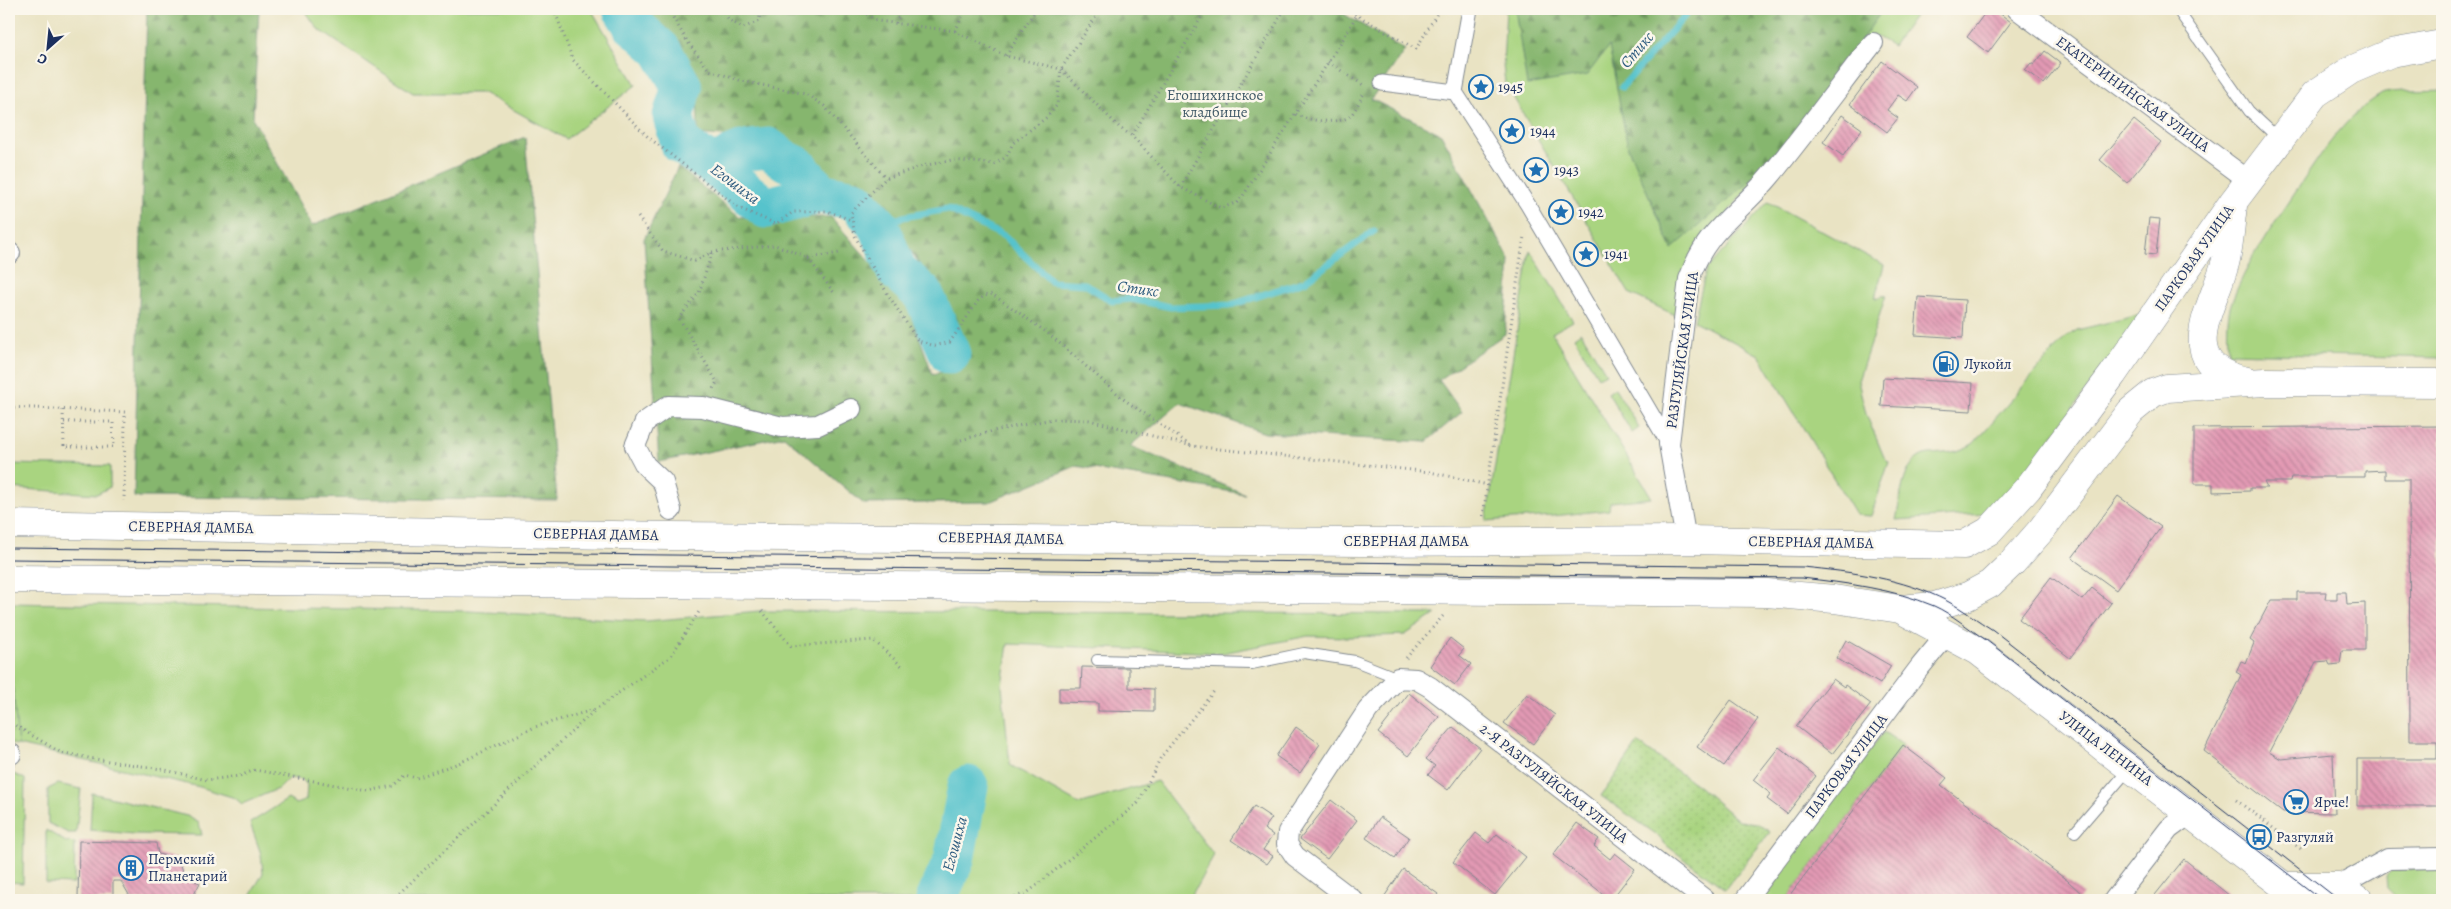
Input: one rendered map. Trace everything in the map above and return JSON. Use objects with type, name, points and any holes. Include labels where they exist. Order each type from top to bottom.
[{"type":"main road","name":"ПАРКОВАЯ УЛИЦА","points":[[1989,531],[2028,488],[2092,403],[2241,191],[2315,94],[2351,70],[2391,53],[2442,44]]},
{"type":"main road","points":[[2241,191],[2224,266],[2207,310],[2203,342],[2207,356],[2221,372],[2236,379],[2265,382]]},
{"type":"main road","points":[[9,579],[1767,593],[1834,599],[1900,609],[1935,606],[1968,596],[1990,584],[2042,529],[2131,411],[2154,393],[2181,387],[2265,382],[2442,383]]},
{"type":"main road","name":"СЕВЕРНАЯ ДАМБА","points":[[9,524],[689,536],[1353,542],[1686,540],[1876,542],[1949,546],[1964,545],[1989,531]]},
{"type":"main road","name":"УЛИЦА ЛЕНИНА","points":[[1900,609],[1948,633],[1978,651],[2293,893]]},
{"type":"main road","points":[[2293,893],[2349,893]]},
{"type":"street","points":[[1470,9],[1455,92],[1528,205],[1669,444]]},
{"type":"street","name":"ЕКАТЕРИНИНСКАЯ УЛИЦА","points":[[2017,9],[2241,191]]},
{"type":"street","name":"РАЗГУЛЯЙСКАЯ УЛИЦА","points":[[1686,540],[1669,444],[1689,279],[1696,256],[1712,234],[1769,178],[1873,43]]},
{"type":"street","points":[[1382,83],[1455,92]]},
{"type":"street","points":[[670,510],[663,482],[645,465],[635,446],[645,422],[668,406],[703,407],[782,427],[818,425],[851,409]]},
{"type":"street","name":"ПАРКОВАЯ УЛИЦА","points":[[1745,900],[1920,667],[1948,633]]},
{"type":"street","points":[[1353,900],[1295,856],[1287,844],[1288,832],[1368,710],[1398,678]]},
{"type":"street","name":"2-Я РАЗГУЛЯЙСКАЯ УЛИЦА","points":[[1398,678],[1416,679],[1430,687],[1705,900]]},
{"type":"street","points":[[2114,900],[2169,829],[2191,813]]},
{"type":"street","points":[[2349,893],[2388,859],[2442,858]]},
{"type":"lane","points":[[2177,9],[2249,111],[2280,140]]},
{"type":"lane","points":[[1098,660],[1252,664],[1304,653],[1355,662],[1398,678]]},
{"type":"lane","points":[[2075,832],[2131,767]]},
{"type":"path","points":[[554,9],[574,60],[648,136],[739,208],[776,224],[793,212],[827,211],[851,220]]},
{"type":"path","points":[[668,9],[687,41],[709,70],[742,81],[806,94],[824,106],[886,178]]},
{"type":"path","points":[[722,9],[729,20],[743,28],[759,21],[761,9]]},
{"type":"path","points":[[858,9],[878,21],[955,31],[1006,56],[1061,68],[1120,128],[1132,136],[1180,187],[1221,208],[1239,202],[1296,114],[1360,9]]},
{"type":"path","points":[[896,23],[902,9]]},
{"type":"path","points":[[955,31],[966,9]]},
{"type":"path","points":[[1006,56],[1036,9]]},
{"type":"path","points":[[1101,9],[1061,68],[1057,105],[1047,117],[1013,143],[1006,157],[995,164],[952,160],[923,166],[886,178],[851,213],[855,236],[887,293],[918,341],[935,346],[950,342],[978,301],[984,296],[992,294],[1049,334],[1126,401],[1192,446]]},
{"type":"path","points":[[1132,136],[1206,9]]},
{"type":"path","points":[[1180,187],[1285,9]]},
{"type":"path","points":[[1346,9],[1416,49],[1438,9]]},
{"type":"path","points":[[1296,114],[1303,118],[1342,121],[1350,115],[1368,88],[1328,62]]},
{"type":"path","points":[[1482,520],[1528,205]]},
{"type":"path","points":[[638,217],[663,251],[695,261],[712,252],[775,245],[808,258],[839,253]]},
{"type":"path","points":[[703,407],[717,382],[679,318],[698,293],[712,252]]},
{"type":"path","points":[[808,258],[835,294]]},
{"type":"path","points":[[9,407],[125,412],[124,505]]},
{"type":"path","points":[[63,410],[64,447],[114,447],[114,422],[64,422]]},
{"type":"path","points":[[961,440],[993,430],[1062,419],[1089,420],[1192,446],[1352,465],[1430,472],[1488,485]]},
{"type":"path","points":[[757,604],[791,646],[873,640],[903,667]]},
{"type":"path","points":[[392,900],[596,709],[671,656],[702,607]]},
{"type":"path","points":[[1398,678],[1404,659],[1444,615]]},
{"type":"path","points":[[1000,900],[1026,894],[1138,803],[1161,757],[1215,690]]},
{"type":"path","points":[[11,723],[60,752],[89,758],[161,769],[207,780],[240,776],[254,770],[368,791],[394,786],[405,775],[416,778],[459,762],[535,727],[596,709]]},
{"type":"path","points":[[2236,800],[2301,849]]},
{"type":"green space","points":[[147,9],[259,9],[253,119],[312,226],[525,137],[557,500],[134,497]]},
{"type":"green space","points":[[304,9],[591,9],[636,85],[566,139],[483,93],[413,93],[318,29]]},
{"type":"green space","name":"Егошихинское кладбище","points":[[650,9],[1344,9],[1342,13],[1405,50],[1371,99],[1441,134],[1510,260],[1505,334],[1439,380],[1462,412],[1426,442],[1265,433],[1180,403],[1130,446],[1245,494],[1076,466],[989,502],[864,504],[784,436],[659,462],[644,239],[678,167],[740,217],[831,217],[907,304],[933,375],[967,362],[945,302],[888,217],[858,190],[816,172],[793,150],[757,139],[698,134],[697,72],[657,31]]},
{"type":"green space","points":[[1506,9],[1919,9],[1893,46],[1872,34],[1729,211],[1679,317],[1629,293],[1505,83],[1503,65]]},
{"type":"green space","points":[[1515,9],[1883,9],[1784,151],[1672,249],[1628,148],[1609,46],[1587,75],[1527,85]]},
{"type":"green space","points":[[2442,90],[2442,358],[2228,353],[2229,310],[2243,276],[2266,237],[2331,141],[2354,115],[2382,94],[2401,91]]},
{"type":"green space","points":[[1768,202],[1884,265],[1875,298],[1886,295],[1858,381],[1866,414],[1884,457],[1889,462],[1871,516],[1856,515],[1759,355],[1694,321],[1706,270]]},
{"type":"green space","points":[[1530,250],[1573,321],[1552,333],[1652,498],[1610,502],[1609,510],[1486,521]]},
{"type":"green space","points":[[2143,314],[2023,476],[1986,514],[1896,520],[1904,480],[1913,463],[1920,457],[1929,454],[1958,451],[1974,443],[2065,338],[2077,330]]},
{"type":"green space","points":[[1581,332],[1606,373],[1598,377],[1574,337]]},
{"type":"green space","points":[[1615,388],[1639,428],[1632,433],[1608,393]]},
{"type":"green space","points":[[9,464],[110,466],[110,487],[97,494],[9,488]]},
{"type":"green space","points":[[9,603],[468,611],[646,621],[759,611],[1436,614],[1405,635],[1308,636],[1223,653],[1008,644],[1002,686],[1010,765],[1079,804],[1157,781],[1214,855],[1189,900],[248,900],[263,873],[261,854],[250,823],[288,799],[296,804],[306,800],[307,785],[303,780],[290,778],[280,788],[242,804],[235,798],[200,787],[18,745],[11,668],[9,668]]},
{"type":"green space","points":[[9,668],[11,668],[18,745],[9,744]]},
{"type":"green space","points":[[1884,732],[1903,745],[1786,900],[1754,900],[1759,890]]},
{"type":"green space","points":[[1638,743],[1698,786],[1739,821],[1757,823],[1770,832],[1725,889],[1666,845],[1656,834],[1601,796]]},
{"type":"green space","points":[[9,772],[25,779],[23,883],[9,882]]},
{"type":"green space","points":[[58,784],[81,789],[76,833],[68,833],[48,823],[48,789]]},
{"type":"green space","points":[[92,793],[187,816],[199,823],[202,835],[134,834],[90,830]]},
{"type":"green space","points":[[46,830],[66,842],[75,843],[74,884],[46,883]]},
{"type":"green space","points":[[2442,868],[2442,900],[2398,900],[2387,889],[2386,876],[2392,870]]},
{"type":"building","points":[[1988,9],[1994,9],[2011,22],[1988,53],[1967,37]]},
{"type":"building","points":[[2045,51],[2061,63],[2044,84],[2025,70],[2031,63],[2034,65]]},
{"type":"building","points":[[1882,61],[1917,87],[1907,101],[1898,95],[1887,110],[1898,118],[1887,132],[1850,104]]},
{"type":"building","points":[[1842,115],[1862,129],[1843,156],[1823,142]]},
{"type":"building","points":[[2134,120],[2161,142],[2127,183],[2100,160]]},
{"type":"building","points":[[2149,218],[2160,219],[2156,255],[2145,254]]},
{"type":"building","points":[[1918,297],[1965,300],[1963,338],[1915,335]]},
{"type":"building","points":[[1883,378],[1973,383],[1971,411],[1881,406]]},
{"type":"building","points":[[2442,426],[2442,806],[2357,806],[2357,759],[2437,759],[2437,741],[2410,741],[2409,479],[2385,479],[2385,470],[2365,471],[2365,477],[2291,477],[2290,482],[2264,482],[2267,488],[2250,488],[2250,491],[2213,492],[2213,484],[2194,484],[2194,428]]},
{"type":"building","points":[[2118,496],[2161,527],[2116,590],[2072,558]]},
{"type":"building","points":[[2051,577],[2082,600],[2092,588],[2111,603],[2070,658],[2019,619]]},
{"type":"building","points":[[2297,592],[2326,592],[2325,599],[2337,599],[2337,592],[2346,592],[2347,604],[2365,603],[2365,650],[2342,650],[2340,664],[2330,665],[2328,661],[2316,662],[2269,752],[2281,759],[2333,754],[2335,813],[2283,812],[2204,751],[2241,675],[2236,672],[2241,661],[2246,663],[2254,643],[2250,640],[2271,600],[2297,600]]},
{"type":"building","points":[[1450,638],[1464,649],[1459,655],[1471,664],[1455,685],[1430,666]]},
{"type":"building","points":[[1846,640],[1891,666],[1880,684],[1836,658]]},
{"type":"building","points":[[1082,667],[1129,668],[1129,688],[1154,689],[1154,712],[1098,711],[1098,703],[1059,702],[1059,688],[1081,688]]},
{"type":"building","points":[[1833,679],[1844,687],[1845,685],[1871,704],[1832,754],[1796,726]]},
{"type":"building","points":[[1409,693],[1439,717],[1408,756],[1378,733]]},
{"type":"building","points":[[1527,694],[1555,715],[1533,744],[1504,723]]},
{"type":"building","points":[[1731,700],[1758,719],[1724,766],[1697,747]]},
{"type":"building","points":[[1296,727],[1320,744],[1300,773],[1276,756]]},
{"type":"building","points":[[1453,727],[1480,748],[1448,790],[1428,775],[1435,766],[1426,759]]},
{"type":"building","points":[[1903,745],[1947,778],[1941,785],[2068,881],[2082,894],[2078,900],[1786,900]]},
{"type":"building","points":[[1779,747],[1816,776],[1787,814],[1767,799],[1771,794],[1753,780]]},
{"type":"building","points":[[1331,800],[1357,820],[1327,859],[1300,839]]},
{"type":"building","points":[[1254,806],[1272,818],[1264,829],[1273,835],[1263,850],[1273,856],[1267,864],[1231,840]]},
{"type":"building","points":[[1380,817],[1409,837],[1395,858],[1366,838]]},
{"type":"building","points":[[1577,823],[1599,839],[1594,846],[1610,859],[1615,853],[1635,869],[1611,900],[1553,855]]},
{"type":"building","points":[[1476,833],[1489,843],[1497,834],[1526,857],[1495,895],[1453,862]]},
{"type":"building","name":"Пермский Планетарий","points":[[79,841],[156,843],[158,854],[175,858],[181,864],[185,877],[200,883],[191,900],[132,900],[121,881],[113,881],[113,900],[78,900]]},
{"type":"building","points":[[2184,859],[2230,896],[2226,900],[2151,900]]},
{"type":"building","points":[[1403,869],[1438,894],[1434,900],[1382,900]]},
{"type":"waterway","name":"Егошиха","points":[[623,9],[633,25],[661,50],[682,87],[673,116],[681,144],[714,166],[766,208],[820,193],[855,200],[879,226],[896,270],[923,294],[950,354]]},
{"type":"waterway","name":"Стикс","points":[[1622,87],[1691,9]]},
{"type":"waterway","points":[[714,166],[741,151],[768,148],[786,161],[797,166],[820,193]]},
{"type":"waterway","name":"Стикс","points":[[879,226],[903,217],[948,209],[1004,236],[1052,282],[1085,284],[1112,301],[1131,299],[1171,307],[1231,305],[1305,281],[1374,231]]},
{"type":"waterway","name":"Егошиха","points":[[936,900],[954,860],[968,786]]},
{"type":"tram line","points":[[9,548],[1803,567],[1840,571],[1895,581],[1930,593],[1953,604],[1993,630],[2339,900]]},
{"type":"tram line","points":[[9,559],[1802,578],[1852,585],[1886,591],[1919,600],[1941,609],[1954,617],[2322,900]]},
{"type":"place","name":"1945","points":[[1481,87]]},
{"type":"place","name":"1944","points":[[1512,131]]},
{"type":"place","name":"1943","points":[[1536,170]]},
{"type":"place","name":"1942","points":[[1561,212]]},
{"type":"place","name":"1941","points":[[1586,254]]},
{"type":"place","name":"Лукойл","points":[[1946,364]]},
{"type":"place","name":"Ярче!","points":[[2296,802]]},
{"type":"place","name":"Разгуляй","points":[[2259,837]]},
{"type":"place","name":"Пермский Планетарий","points":[[131,868]]}]
